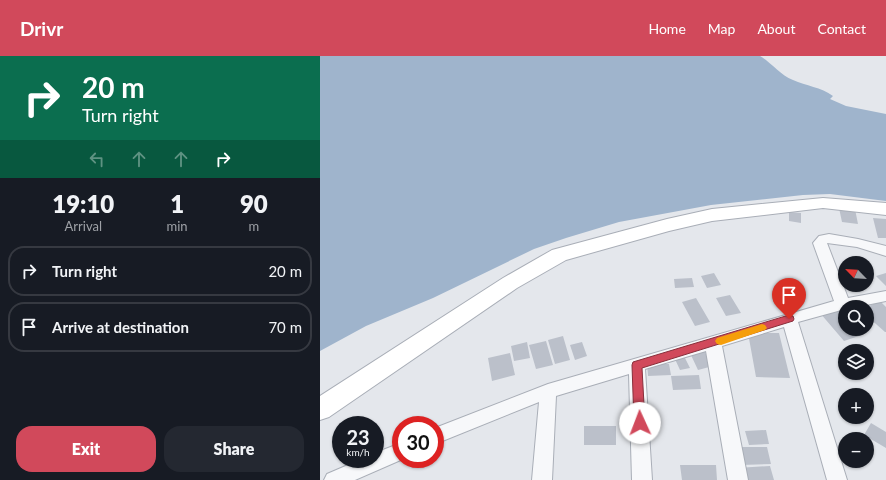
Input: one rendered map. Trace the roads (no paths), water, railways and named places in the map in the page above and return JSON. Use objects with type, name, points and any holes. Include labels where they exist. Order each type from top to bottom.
[{"type":"street","points":[[320,409],[510,283],[559,255],[667,225],[712,215],[823,203],[886,209]]},
{"type":"street","points":[[841,300],[820,243],[822,240],[829,238],[858,243],[886,251]]},
{"type":"street","points":[[864,300],[886,296]]},
{"type":"street","points":[[444,432],[548,391],[838,305]]},
{"type":"street","points":[[789,319],[837,480]]},
{"type":"street","points":[[713,343],[738,480]]},
{"type":"street","points":[[637,365],[642,480]]},
{"type":"street","points":[[542,480],[548,391]]},
{"type":"street","points":[[334,480],[392,455]]},
{"type":"water","points":[[320,56],[760,56],[788,78],[833,96],[830,99],[846,106],[886,114],[886,201],[830,194],[803,195],[711,205],[619,222],[534,249],[433,298],[366,326],[320,351]]}]
